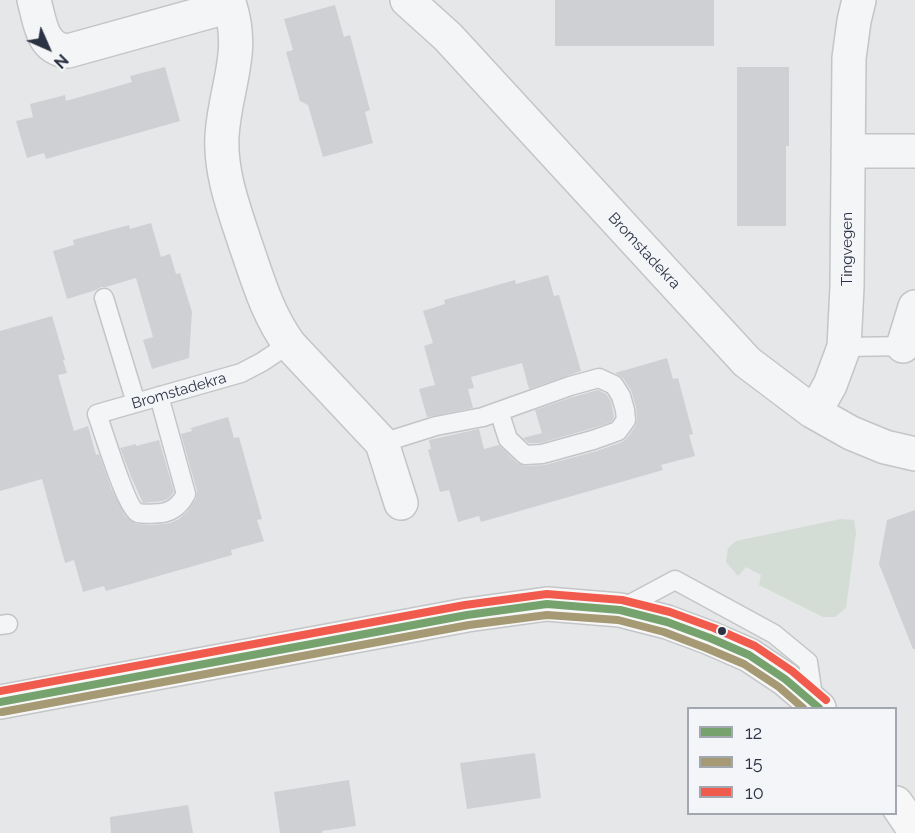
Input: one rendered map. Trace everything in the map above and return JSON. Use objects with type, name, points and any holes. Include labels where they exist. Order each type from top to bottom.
[{"type":"street","points":[[34,0],[45,37],[52,46],[68,51],[229,3],[236,30],[236,58],[223,119],[224,167],[231,199],[265,303],[276,326],[289,344],[382,443],[401,503]]},
{"type":"street","name":"Bromstadekra","points":[[407,0],[448,37],[747,362],[812,411],[851,433],[885,447],[915,454]]},
{"type":"street","name":"Tingvegen","points":[[812,411],[830,385],[844,347],[847,287],[849,58],[859,0]]},
{"type":"street","points":[[848,151],[915,151]]},
{"type":"street","points":[[909,346],[915,307]]},
{"type":"street","points":[[0,702],[467,615],[547,604],[620,610],[667,622],[699,634],[749,655],[785,678],[817,706]]},
{"type":"street","points":[[897,804],[915,831]]},
{"type":"lane","points":[[104,298],[136,403]]},
{"type":"lane","name":"Bromstadekra","points":[[159,396],[186,494],[182,504],[166,512],[140,513],[134,509],[122,485],[97,414],[159,396],[241,373],[289,344]]},
{"type":"lane","points":[[844,347],[909,346]]},
{"type":"lane","points":[[382,443],[436,426],[483,417],[499,411],[570,386],[599,378],[614,385],[621,396],[626,420],[618,431],[593,440],[542,454],[525,455],[508,439],[499,411]]},
{"type":"lane","points":[[620,610],[675,580],[774,634],[808,662],[817,706]]},
{"type":"shaded area","points":[[841,519],[854,520],[856,533],[846,608],[835,617],[823,617],[759,585],[761,575],[746,567],[738,576],[726,562],[728,548],[736,541]]},
{"type":"building","points":[[555,0],[714,0],[714,46],[555,46]]},
{"type":"building","points":[[335,5],[344,37],[350,35],[370,110],[365,112],[373,143],[323,157],[308,105],[300,101],[286,52],[293,50],[284,19]]},
{"type":"building","points":[[165,67],[180,121],[46,159],[44,153],[27,158],[16,121],[33,117],[30,104],[65,95],[66,101],[132,82],[130,76]]},
{"type":"building","points":[[737,67],[789,67],[786,226],[737,226]]},
{"type":"building","points":[[151,223],[161,257],[170,254],[176,274],[180,273],[192,312],[189,358],[152,369],[143,340],[153,337],[136,278],[67,299],[53,251],[74,245],[73,240],[129,225],[130,229]]},
{"type":"building","points":[[548,275],[554,296],[559,295],[581,371],[529,389],[522,363],[471,377],[474,388],[468,389],[473,408],[427,417],[419,389],[435,385],[424,346],[433,343],[423,311],[445,304],[444,300],[515,280],[516,284]]},
{"type":"building","points":[[52,316],[67,373],[58,375],[74,431],[88,426],[96,455],[99,454],[111,488],[125,516],[136,524],[151,525],[170,523],[187,512],[196,499],[197,491],[181,434],[192,431],[191,428],[228,417],[234,438],[239,437],[262,519],[257,520],[264,541],[231,550],[232,555],[106,591],[104,586],[83,592],[74,560],[65,563],[42,479],[0,491],[0,331]]},
{"type":"building","points":[[667,358],[673,379],[678,378],[693,434],[689,435],[695,456],[661,465],[663,470],[481,522],[479,516],[458,522],[449,490],[440,492],[428,450],[431,449],[429,440],[479,429],[484,449],[499,445],[517,463],[525,466],[545,465],[597,451],[622,442],[635,427],[637,420],[631,390],[623,378],[615,373]]},
{"type":"building","points":[[598,390],[606,394],[611,401],[614,417],[611,422],[540,443],[529,443],[523,438],[542,433],[535,410]]},
{"type":"building","points":[[159,440],[174,492],[163,501],[143,503],[120,448]]},
{"type":"building","points":[[915,510],[915,649],[913,649],[879,564],[887,520]]},
{"type":"building","points":[[535,753],[541,798],[467,809],[460,763]]},
{"type":"building","points":[[349,780],[356,826],[322,831],[322,833],[280,833],[274,792]]},
{"type":"building","points":[[188,805],[193,833],[111,833],[110,817]]},
{"type":"transit line","name":"10","points":[[0,691],[465,605],[547,594],[622,600],[670,612],[714,628],[755,646],[792,671],[826,700]]},
{"type":"transit line","name":"12","points":[[0,702],[467,615],[547,604],[620,610],[667,622],[710,638],[749,655],[785,679],[818,707]]},
{"type":"transit line","name":"15","points":[[2,712],[469,625],[547,615],[618,620],[664,632],[744,664],[779,687],[802,707]]}]
